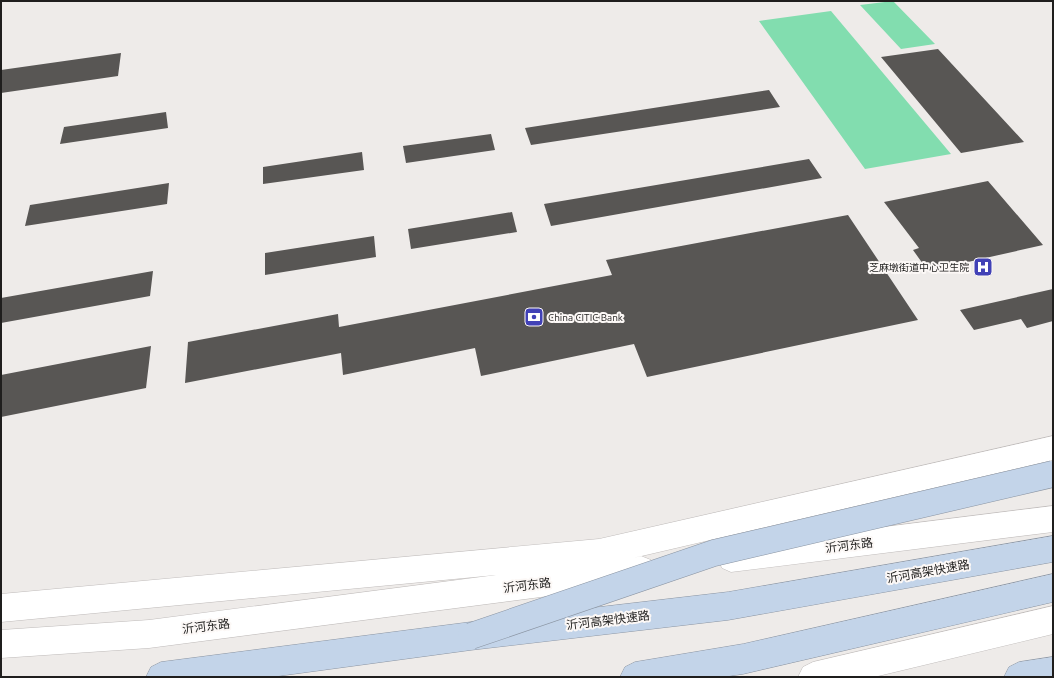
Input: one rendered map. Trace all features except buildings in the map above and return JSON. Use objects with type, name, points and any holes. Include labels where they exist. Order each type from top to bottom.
[{"type":"highway","points":[[471,636],[714,553],[1053,474]]},
{"type":"highway","name":"沂河高架快速路","points":[[161,677],[471,636],[728,606],[1053,549]]},
{"type":"highway","points":[[635,677],[743,659],[1053,588]]},
{"type":"highway","points":[[1019,677],[1053,672]]},
{"type":"main road","points":[[1,608],[599,552],[1053,448]]},
{"type":"main road","name":"沂河东路","points":[[1,644],[149,634],[469,592],[1053,519]]},
{"type":"main road","points":[[813,677],[1053,620]]},
{"type":"green space","points":[[893,1],[935,44],[901,49],[860,5]]},
{"type":"green space","points":[[831,11],[951,154],[865,169],[759,21]]},
{"type":"place","name":"芝麻墩街道中心卫生院","points":[[983,267]]},
{"type":"place","name":"China CITIC Bank","points":[[534,317]]}]
